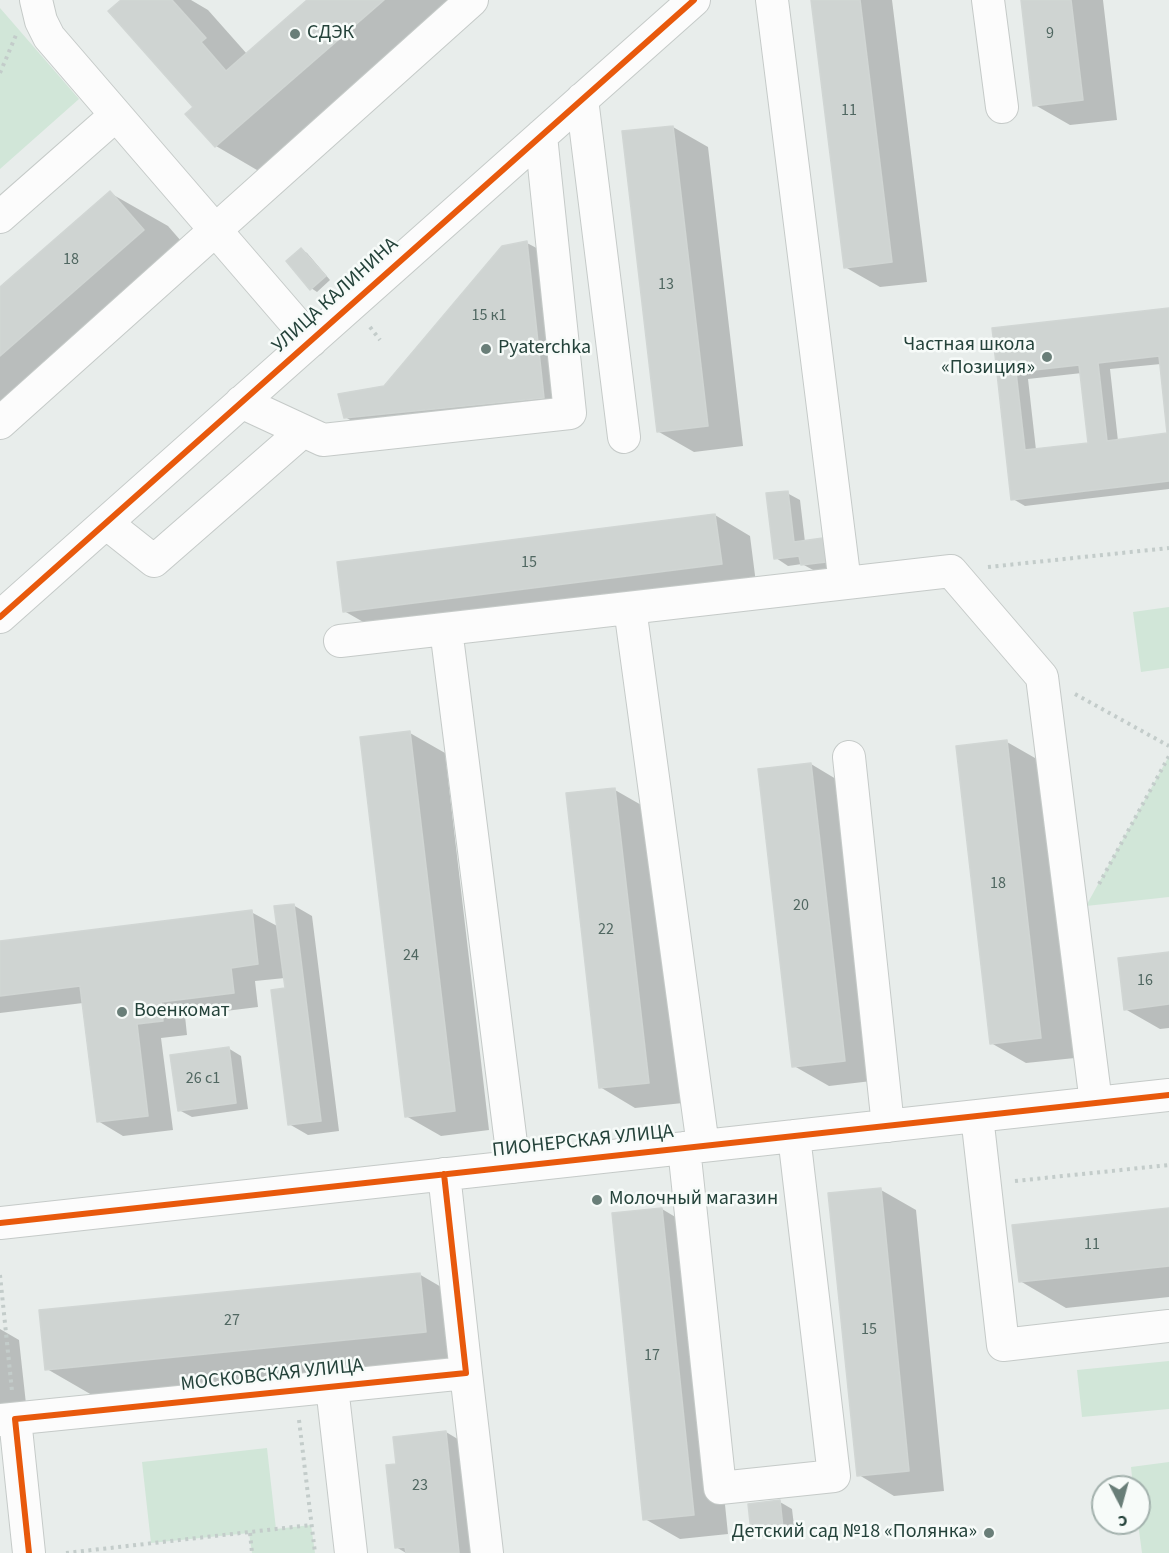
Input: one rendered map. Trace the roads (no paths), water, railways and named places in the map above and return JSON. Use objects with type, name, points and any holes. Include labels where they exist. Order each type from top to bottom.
[{"type":"street","points":[[0,423],[472,0]]},
{"type":"street","name":"УЛИЦА КАЛИНИНА","points":[[0,617],[694,0]]},
{"type":"street","points":[[772,0],[845,583]]},
{"type":"street","points":[[988,0],[1002,107]]},
{"type":"street","points":[[38,1],[41,21],[50,37],[311,341]]},
{"type":"street","points":[[582,99],[624,437]]},
{"type":"street","points":[[0,217],[116,115]]},
{"type":"street","points":[[241,402],[323,440],[570,412],[541,136]]},
{"type":"street","points":[[106,523],[154,561],[303,431]]},
{"type":"street","points":[[340,641],[951,571],[1042,677],[1096,1103]]},
{"type":"street","points":[[630,608],[693,1147],[720,1488],[834,1476],[794,1136]]},
{"type":"street","points":[[446,629],[514,1167]]},
{"type":"street","points":[[849,757],[888,1126]]},
{"type":"street","name":"ПИОНЕРСКАЯ УЛИЦА","points":[[0,1223],[1169,1095]]},
{"type":"street","points":[[977,1116],[1003,1345],[1169,1326]]},
{"type":"street","points":[[444,1174],[487,1553]]},
{"type":"street","name":"МОСКОВСКАЯ УЛИЦА","points":[[8,1419],[466,1373]]},
{"type":"street","points":[[332,1387],[351,1553]]},
{"type":"street","points":[[8,1419],[29,1553]]},
{"type":"place","name":"СДЭК","points":[[295,34]]},
{"type":"place","name":"Pyaterchka","points":[[486,349]]},
{"type":"place","name":"Частная школа «Позиция»","points":[[1047,357]]},
{"type":"place","name":"Военкомат","points":[[122,1012]]},
{"type":"place","name":"Молочный магазин","points":[[597,1200]]},
{"type":"place","name":"Детский сад №18 «Полянка»","points":[[989,1533]]}]
